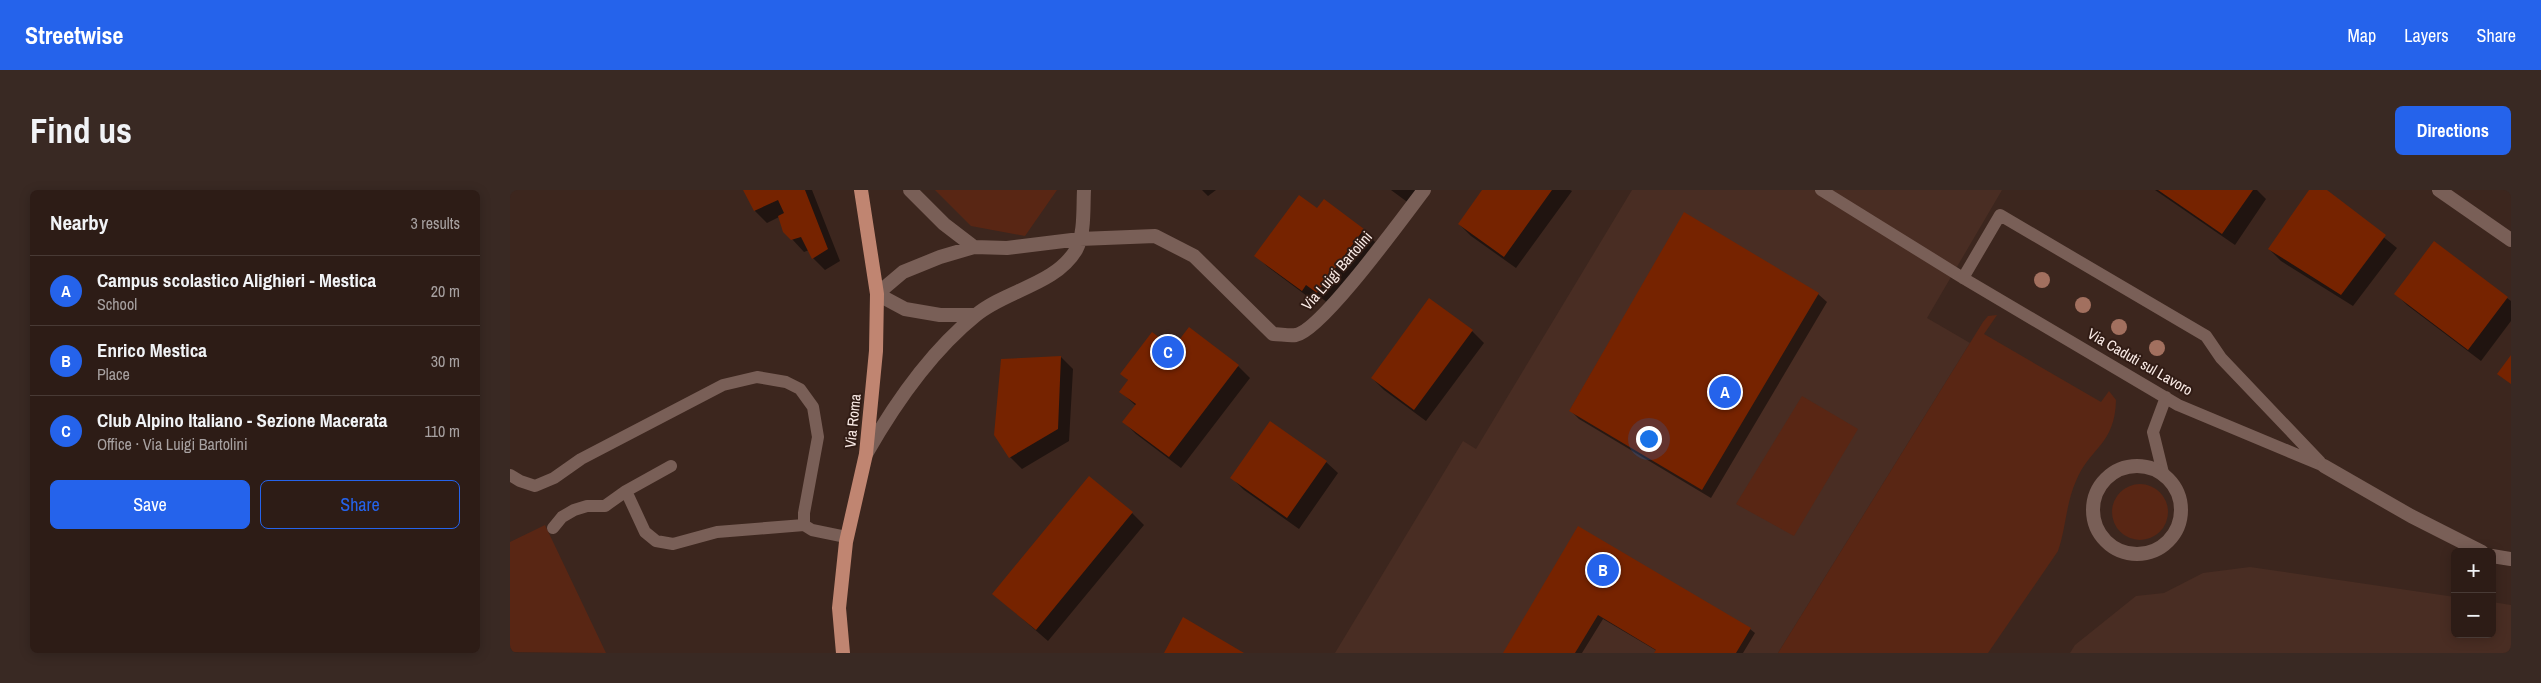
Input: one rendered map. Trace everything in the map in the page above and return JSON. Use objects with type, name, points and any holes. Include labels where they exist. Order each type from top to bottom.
[{"type":"main road","name":"Via Roma","points":[[843,653],[839,608],[846,537],[866,454],[876,351],[877,294],[861,190]]},
{"type":"street","points":[[910,190],[944,224],[974,247]]},
{"type":"street","points":[[866,454],[899,400],[935,355],[975,315],[995,301],[1056,272],[1076,250],[1080,239],[1084,190]]},
{"type":"street","name":"Via Luigi Bartolini","points":[[877,294],[903,272],[940,256],[974,247],[1015,248],[1080,239],[1155,236],[1194,256],[1273,334],[1297,335],[1316,322],[1337,300],[1424,190]]},
{"type":"street","points":[[2439,190],[2511,240]]},
{"type":"street","points":[[877,294],[905,309],[940,314],[975,315]]},
{"type":"street","points":[[2139,465],[2163,473],[2172,482],[2182,505],[2177,530],[2160,548],[2148,553],[2136,554],[2114,548],[2098,532],[2094,521],[2092,506],[2096,492],[2104,479],[2126,466],[2139,465]]},
{"type":"street","name":"Via Caduti sul Lavoro","points":[[2324,466],[2411,516],[2474,548]]},
{"type":"street","points":[[2496,557],[2511,559]]},
{"type":"lane","name":"Via Caduti sul Lavoro","points":[[1820,190],[1963,278],[2178,405],[2324,466]]},
{"type":"lane","points":[[1963,278],[2000,215],[2206,336],[2221,358],[2324,466]]},
{"type":"lane","points":[[510,475],[535,486],[554,478],[581,459],[723,385],[757,377],[786,382],[800,389],[813,407],[818,437],[804,513],[804,525]]},
{"type":"lane","points":[[2163,473],[2153,432],[2166,397]]},
{"type":"lane","points":[[553,528],[562,516],[587,506],[605,506],[626,491],[671,466]]},
{"type":"lane","points":[[626,491],[645,532],[656,541],[673,544],[717,532],[804,525],[812,530],[846,537]]},
{"type":"shaded area","points":[[935,190],[1057,190],[1025,236],[971,226]]},
{"type":"shaded area","points":[[1632,190],[2002,190],[1927,318],[1970,343],[1778,653],[1335,653],[1463,441],[1476,449]]},
{"type":"shaded area","points":[[1997,315],[1984,334],[2101,402],[2109,391],[2116,400],[2115,415],[2107,436],[2088,460],[2076,481],[2058,551],[1988,653],[1778,653],[1983,322],[1988,316]]},
{"type":"shaded area","points":[[1802,396],[1858,429],[1794,536],[1736,504]]},
{"type":"shaded area","points":[[2140,484],[2151,486],[2160,492],[2166,501],[2168,512],[2166,523],[2160,532],[2151,538],[2140,540],[2129,538],[2120,532],[2114,523],[2112,512],[2114,501],[2120,492],[2129,486]]},
{"type":"shaded area","points":[[545,525],[606,653],[510,652],[510,542]]},
{"type":"shaded area","points":[[2250,567],[2451,596],[2451,638],[2496,638],[2496,603],[2511,605],[2511,653],[2070,653],[2075,645],[2136,596],[2164,593],[2203,573]]},
{"type":"building","points":[[743,190],[805,190],[828,249],[812,259],[801,237],[791,240],[783,232],[778,216],[784,213],[778,200],[754,211]]},
{"type":"building","points":[[1482,190],[1552,190],[1504,257],[1458,224]]},
{"type":"building","points":[[2158,190],[2253,190],[2222,234]]},
{"type":"building","points":[[2309,190],[2327,190],[2386,235],[2341,295],[2268,249]]},
{"type":"building","points":[[1299,195],[1317,208],[1324,199],[1364,229],[1317,293],[1306,285],[1302,291],[1254,256]]},
{"type":"building","points":[[1684,212],[1819,293],[1702,490],[1569,411]]},
{"type":"building","points":[[2434,241],[2508,297],[2468,350],[2394,294]]},
{"type":"building","points":[[1429,298],[1473,330],[1414,410],[1371,378]]},
{"type":"building","points":[[1189,327],[1239,365],[1169,457],[1122,422],[1136,404],[1119,392],[1128,380],[1120,374],[1152,332],[1173,348]]},
{"type":"building","points":[[2511,355],[2511,384],[2497,374]]},
{"type":"building","points":[[1061,356],[1058,429],[1009,458],[994,435],[1001,359]]},
{"type":"building","points":[[1270,421],[1327,461],[1287,518],[1230,478]]},
{"type":"building","points":[[1089,476],[1133,512],[1036,630],[992,594]]},
{"type":"building","points":[[1578,526],[1751,628],[1736,653],[1654,653],[1656,650],[1598,615],[1575,653],[1503,653]]},
{"type":"building","points":[[1183,617],[1244,653],[1164,653]]},
{"type":"place","name":"Club Alpino Italiano - Sezione Macerata","points":[[1168,352]]},
{"type":"place","name":"Campus scolastico Alighieri - Mestica","points":[[1725,392]]},
{"type":"place","name":"Enrico Mestica","points":[[1603,570]]}]
